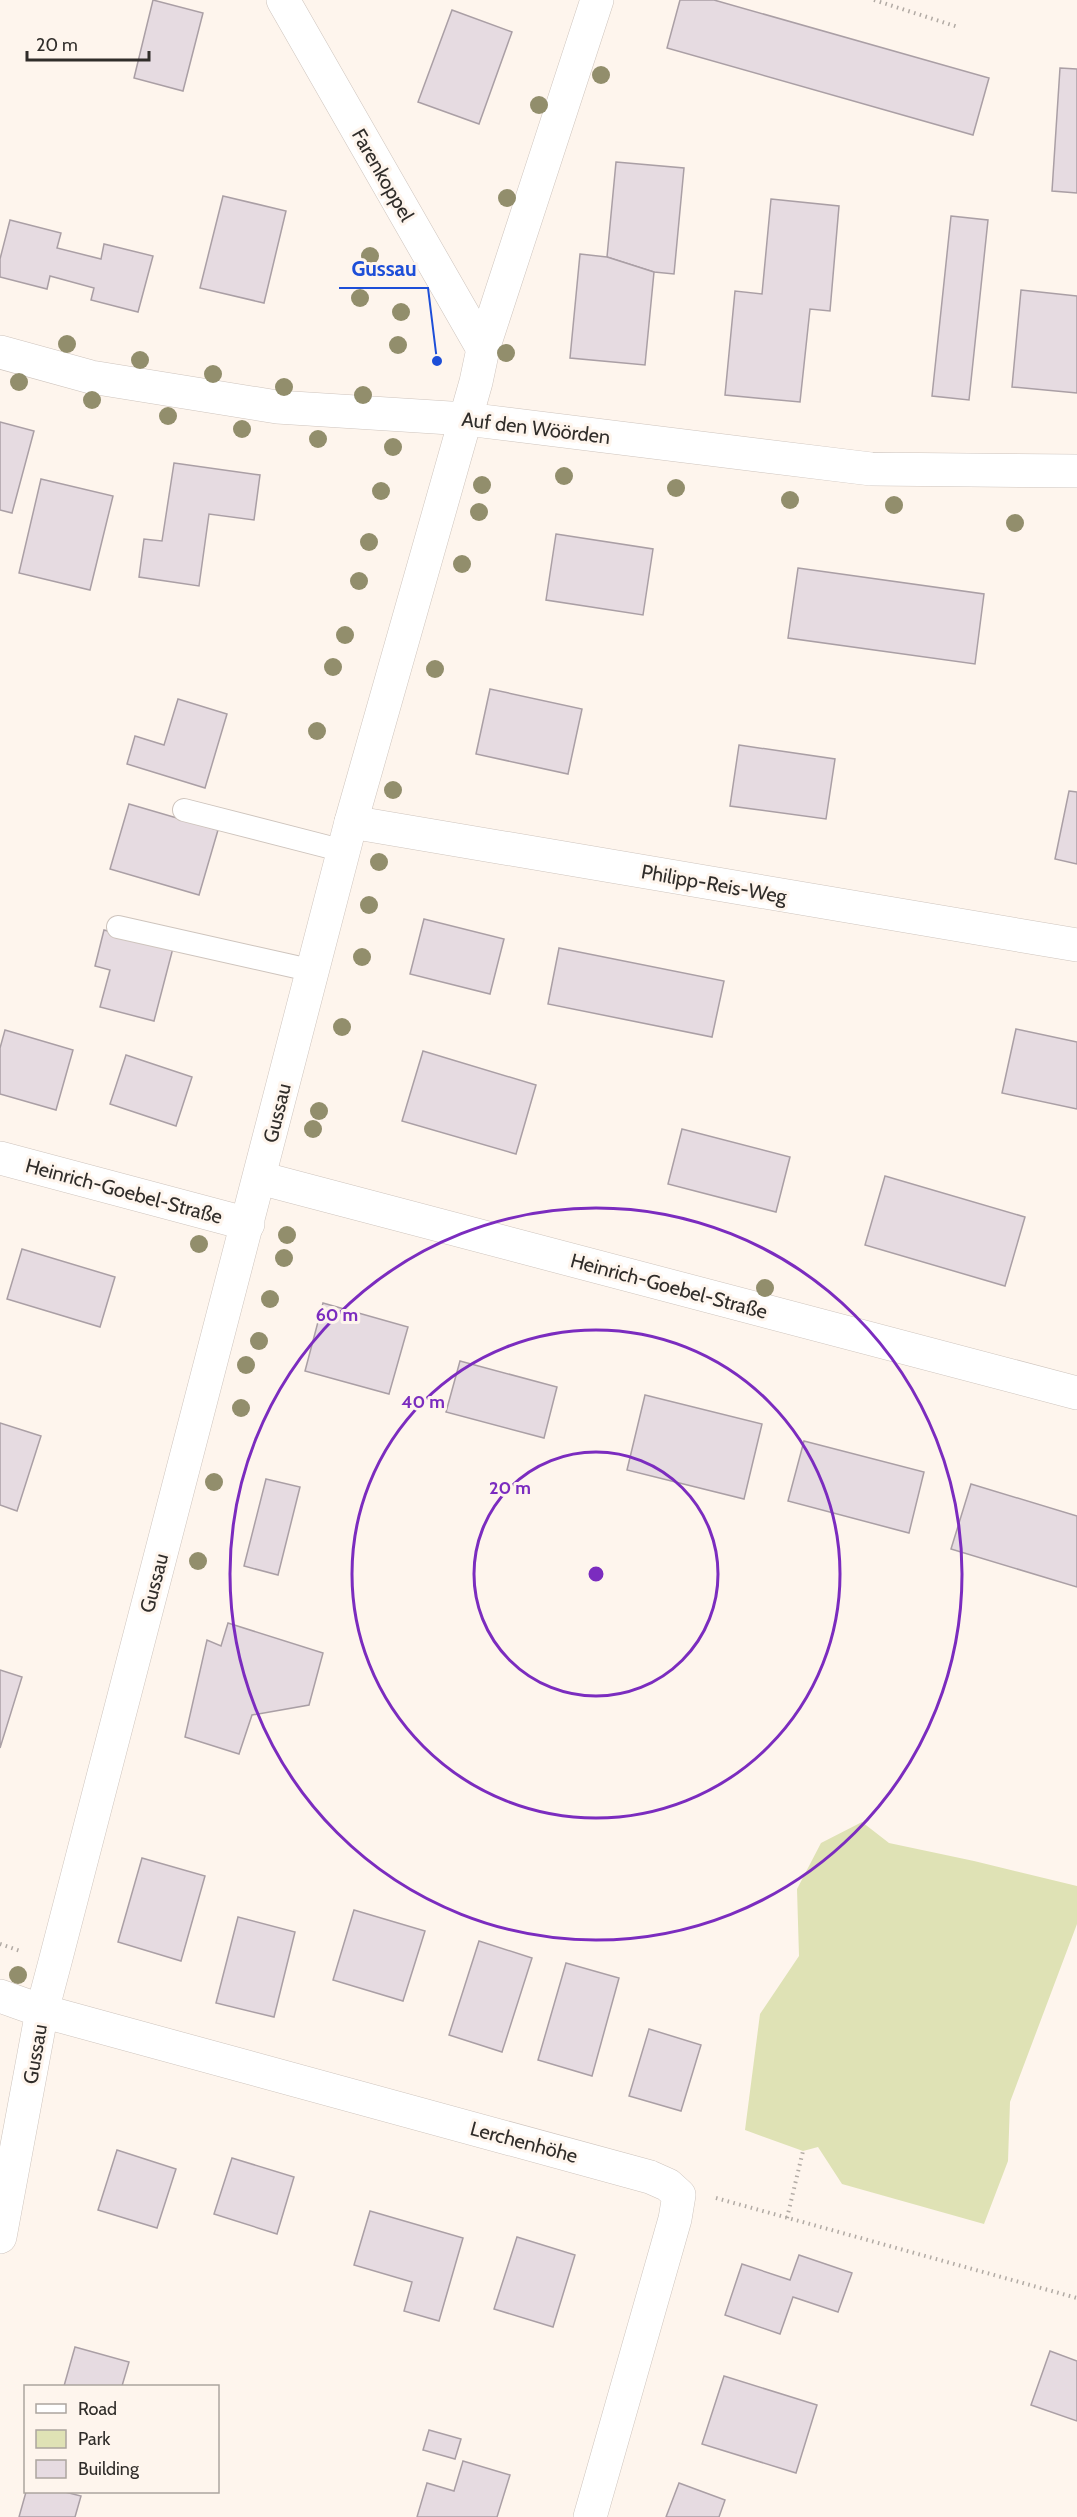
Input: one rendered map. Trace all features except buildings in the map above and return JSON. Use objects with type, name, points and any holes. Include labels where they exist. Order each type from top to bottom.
[{"type":"street","name":"Farenkoppel","points":[[283,0],[483,349]]},
{"type":"street","name":"Gussau","points":[[0,2238],[4,2201],[42,2011],[348,837],[466,419],[483,349],[597,0]]},
{"type":"street","name":"Auf den Wöörden","points":[[0,352],[91,377],[277,407],[466,419],[871,469],[1077,471]]},
{"type":"street","name":"Philipp-Reis-Weg","points":[[348,837],[1077,945]]},
{"type":"street","name":"Heinrich-Goebel-Straße","points":[[0,1158],[248,1224]]},
{"type":"street","name":"Heinrich-Goebel-Straße","points":[[260,1178],[1077,1393]]},
{"type":"street","name":"Lerchenhöhe","points":[[0,1996],[42,2011],[650,2177],[668,2185],[679,2195]]},
{"type":"street","points":[[590,2517],[675,2219],[679,2195]]},
{"type":"lane","points":[[184,810],[348,837]]},
{"type":"lane","points":[[118,927],[314,971]]},
{"type":"path","points":[[874,0],[958,27]]},
{"type":"path","points":[[787,2218],[803,2151]]},
{"type":"path","points":[[679,2195],[710,2196],[1077,2298]]},
{"type":"green space","points":[[862,1822],[889,1843],[1077,1886],[1077,1924],[1010,2102],[1008,2161],[984,2224],[842,2184],[818,2147],[803,2151],[745,2130],[760,2014],[799,1956],[797,1889],[821,1843]]},
{"type":"place","name":"Gussau","points":[[437,361]]}]
